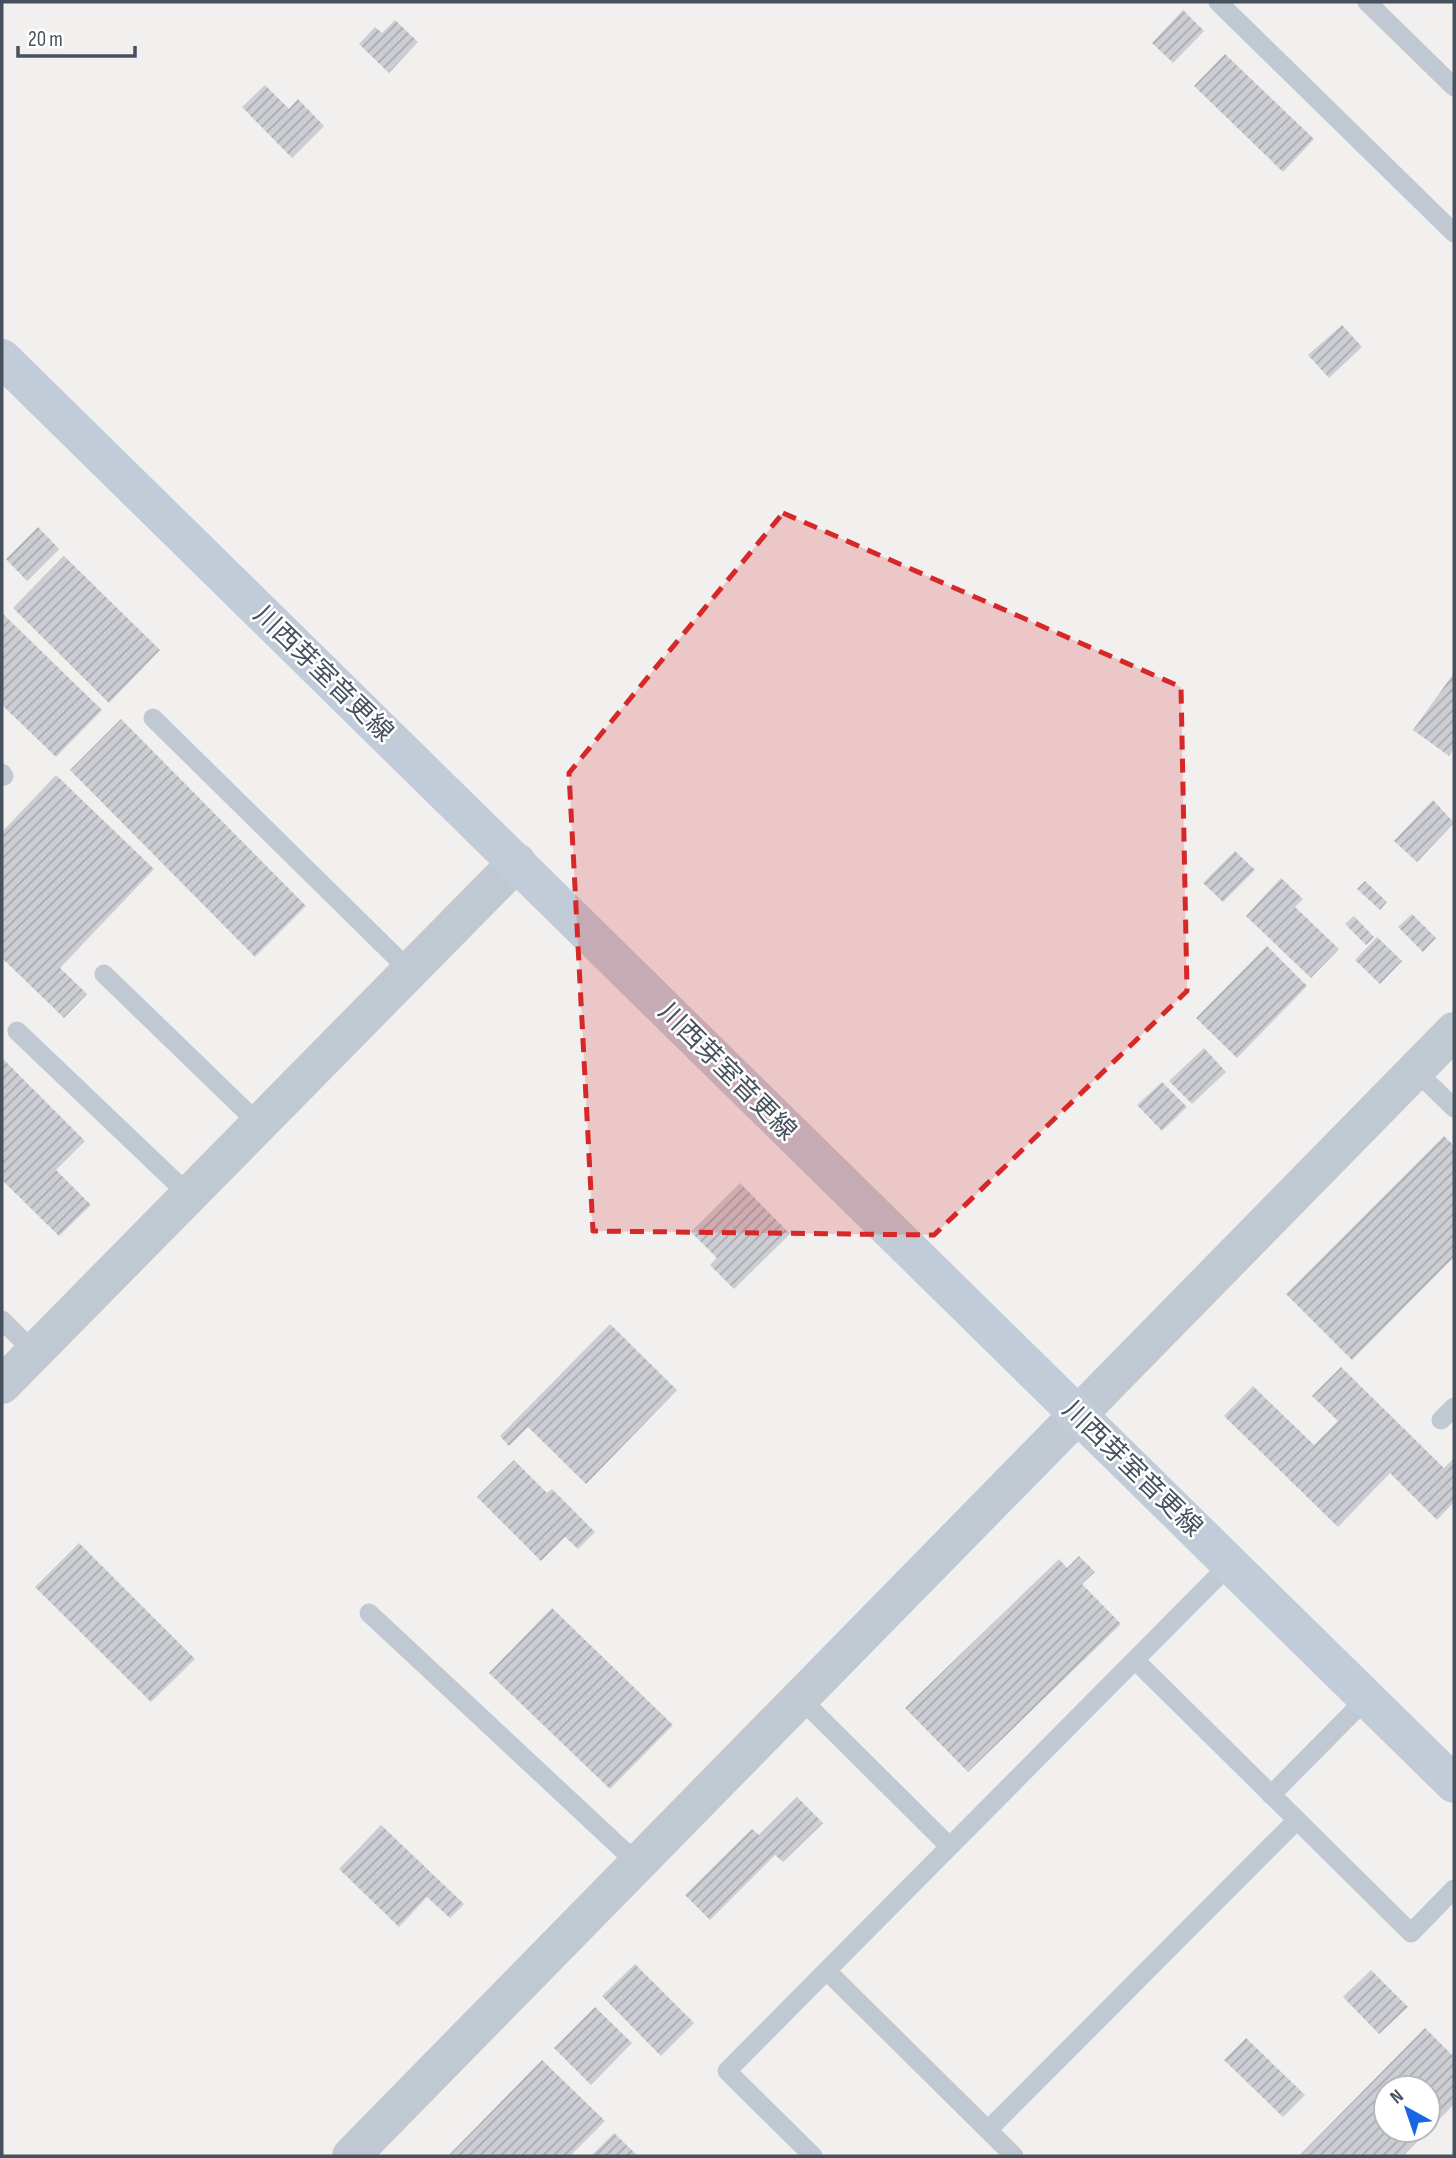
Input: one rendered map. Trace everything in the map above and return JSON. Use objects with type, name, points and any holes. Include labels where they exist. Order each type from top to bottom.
[{"type":"main road","name":"川西芽室音更線","points":[[2,358],[1454,1784]]},
{"type":"street","points":[[2,1385],[517,863]]},
{"type":"street","points":[[351,2156],[1454,1031]]},
{"type":"lane","points":[[1218,2],[1454,233]]},
{"type":"lane","points":[[1367,2],[1454,87]]},
{"type":"lane","points":[[153,718],[410,971]]},
{"type":"lane","points":[[104,974],[259,1124]]},
{"type":"lane","points":[[18,1031],[189,1195]]},
{"type":"lane","points":[[1416,1071],[1454,1108]]},
{"type":"lane","points":[[2,1320],[34,1352]]},
{"type":"lane","points":[[813,2156],[727,2071],[1230,1564]]},
{"type":"lane","points":[[369,1614],[638,1864]]},
{"type":"lane","points":[[1135,1660],[1410,1933],[1454,1889]]},
{"type":"lane","points":[[800,1698],[949,1846]]},
{"type":"lane","points":[[1271,1795],[1367,1698]]},
{"type":"lane","points":[[988,2130],[1297,1820]]},
{"type":"lane","points":[[827,1971],[1014,2156]]},
{"type":"highlighted area","points":[[783,513],[1181,687],[1187,991],[934,1235],[593,1231],[569,773]]},
{"type":"building","points":[[1183,10],[1204,31],[1173,63],[1152,43]]},
{"type":"building","points":[[395,20],[418,42],[389,73],[359,44],[375,27],[382,33]]},
{"type":"building","points":[[1225,54],[1314,139],[1283,172],[1194,86]]},
{"type":"building","points":[[265,85],[289,109],[298,99],[324,126],[292,158],[242,107]]},
{"type":"building","points":[[1342,325],[1362,347],[1329,378],[1308,355]]},
{"type":"building","points":[[38,527],[59,549],[27,581],[6,559]]},
{"type":"building","points":[[64,556],[160,650],[109,703],[13,608]]},
{"type":"building","points":[[2,613],[102,710],[56,757],[2,705]]},
{"type":"building","points":[[1454,673],[1454,748],[1449,756],[1413,730]]},
{"type":"building","points":[[121,719],[306,906],[255,957],[70,770]]},
{"type":"building","points":[[56,775],[154,869],[60,968],[87,994],[64,1018],[2,958],[2,832]]},
{"type":"building","points":[[1433,800],[1454,823],[1417,862],[1394,841]]},
{"type":"building","points":[[1235,851],[1255,870],[1223,902],[1203,883]]},
{"type":"building","points":[[1281,878],[1303,899],[1295,907],[1339,949],[1311,978],[1246,916]]},
{"type":"building","points":[[1365,881],[1387,902],[1380,910],[1357,889]]},
{"type":"building","points":[[1412,914],[1436,938],[1423,952],[1398,927]]},
{"type":"building","points":[[1354,916],[1374,937],[1366,945],[1345,924]]},
{"type":"building","points":[[1377,937],[1402,961],[1380,984],[1355,960]]},
{"type":"building","points":[[1267,946],[1307,986],[1237,1058],[1196,1018]]},
{"type":"building","points":[[1204,1048],[1226,1072],[1192,1104],[1169,1081]]},
{"type":"building","points":[[2,1058],[85,1141],[56,1170],[91,1205],[59,1236],[2,1180]]},
{"type":"building","points":[[1162,1082],[1187,1107],[1162,1131],[1137,1105]]},
{"type":"building","points":[[1444,1136],[1454,1146],[1454,1257],[1352,1360],[1286,1294]]},
{"type":"building","points":[[740,1183],[790,1234],[734,1289],[710,1265],[717,1258],[691,1232]]},
{"type":"building","points":[[610,1324],[677,1390],[586,1484],[528,1427],[509,1446],[500,1436]]},
{"type":"building","points":[[1341,1367],[1444,1468],[1454,1458],[1454,1502],[1437,1520],[1390,1473],[1338,1527],[1224,1416],[1253,1386],[1314,1445],[1338,1421],[1312,1396]]},
{"type":"building","points":[[514,1460],[547,1493],[552,1489],[595,1532],[578,1549],[565,1537],[541,1561],[477,1497]]},
{"type":"building","points":[[79,1543],[195,1659],[151,1702],[35,1587]]},
{"type":"building","points":[[1079,1556],[1095,1572],[1082,1584],[1121,1624],[968,1772],[905,1708],[1059,1559],[1067,1568]]},
{"type":"building","points":[[552,1608],[673,1725],[610,1789],[489,1673]]},
{"type":"building","points":[[797,1797],[823,1823],[783,1862],[775,1855],[710,1920],[685,1895],[752,1829],[759,1835]]},
{"type":"building","points":[[381,1825],[464,1904],[450,1918],[427,1897],[399,1927],[339,1869]]},
{"type":"building","points":[[635,1964],[694,2023],[661,2056],[602,1996]]},
{"type":"building","points":[[1371,1970],[1408,2007],[1379,2034],[1343,1997]]},
{"type":"building","points":[[595,2007],[632,2043],[591,2085],[554,2048]]},
{"type":"building","points":[[1425,2028],[1454,2057],[1454,2104],[1442,2116],[1442,2074],[1380,2074]]},
{"type":"building","points":[[1246,2038],[1305,2095],[1283,2117],[1224,2060]]},
{"type":"building","points":[[542,2060],[605,2121],[570,2156],[448,2156]]},
{"type":"building","points":[[1372,2082],[1372,2144],[1415,2144],[1403,2156],[1299,2156]]},
{"type":"building","points":[[614,2133],[638,2156],[591,2156]]}]
